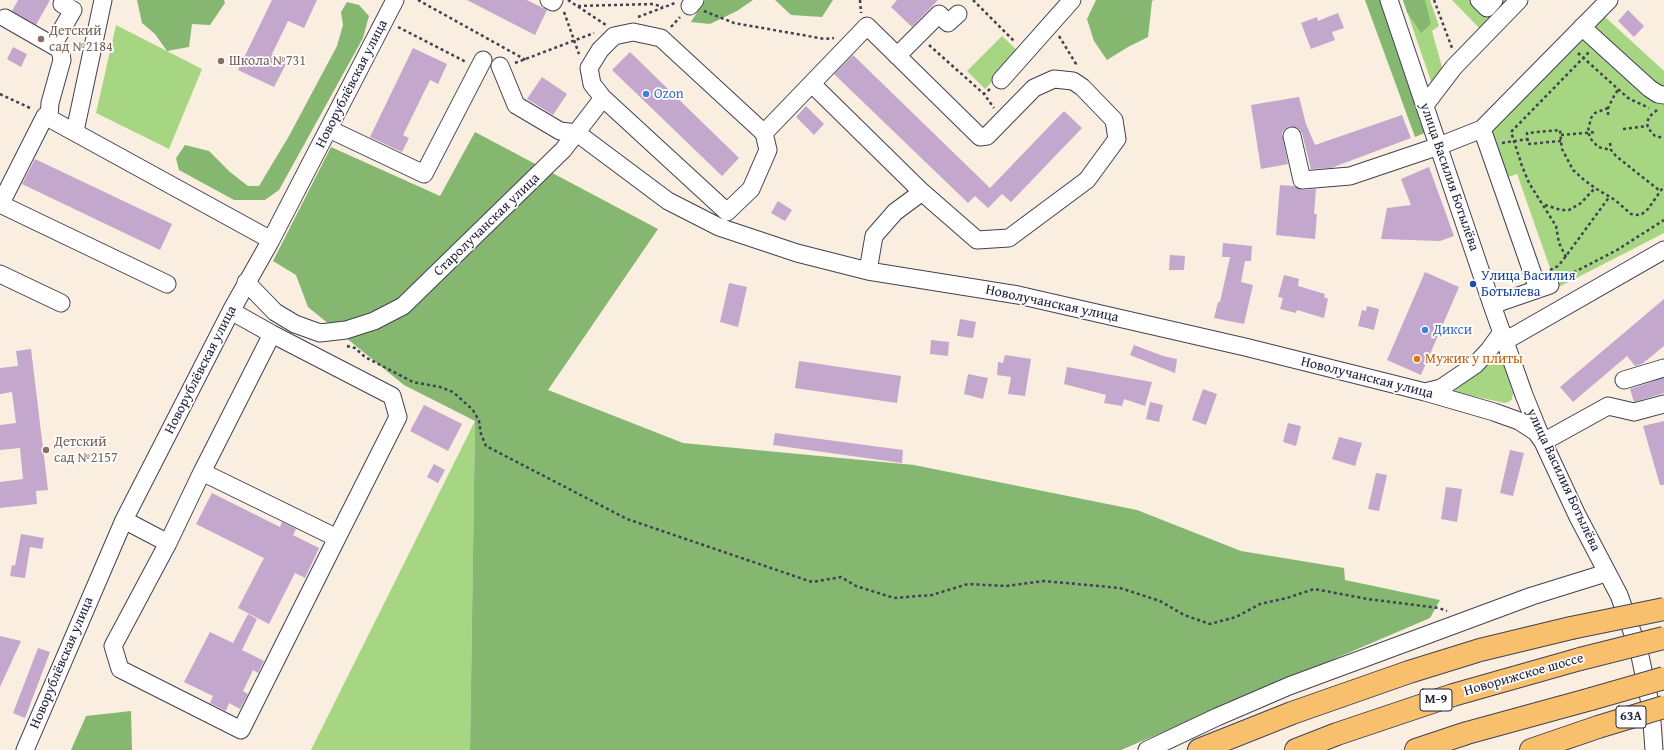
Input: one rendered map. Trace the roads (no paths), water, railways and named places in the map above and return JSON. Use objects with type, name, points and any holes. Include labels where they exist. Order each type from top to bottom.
[{"type":"highway","points":[[1199,750],[1292,713],[1408,672],[1480,650],[1571,628],[1664,609]]},
{"type":"highway","name":"Новорижское шоссе","points":[[1296,750],[1337,734],[1453,695],[1580,659],[1664,638]]},
{"type":"highway","points":[[1416,750],[1467,733],[1664,678]]},
{"type":"highway","name":"63A","points":[[1531,750],[1598,727],[1664,707]]},
{"type":"street","points":[[53,45],[73,10],[62,4],[65,0]]},
{"type":"street","points":[[75,131],[104,0]]},
{"type":"street","name":"Новорублёвская улица","points":[[25,750],[124,520],[246,282],[271,240],[395,0]]},
{"type":"street","points":[[1001,80],[1072,0]]},
{"type":"street","name":"улица Василия Ботылёва","points":[[1389,0],[1524,395],[1543,442],[1577,516],[1619,595],[1639,651],[1652,708],[1654,750]]},
{"type":"street","points":[[1479,0],[1487,8],[1494,0]]},
{"type":"street","points":[[1425,105],[1458,63],[1519,0]]},
{"type":"street","points":[[1292,136],[1302,180],[1350,176],[1439,146],[1482,129],[1609,0]]},
{"type":"street","points":[[897,56],[939,14],[948,23],[958,14]]},
{"type":"street","points":[[5,18],[59,49],[62,60],[47,117],[0,205],[167,284]]},
{"type":"street","points":[[764,133],[867,26],[980,138],[988,136],[1034,88],[1054,79],[1073,81],[1082,87],[1114,120],[1117,139],[1087,180],[1009,238],[977,240],[922,192],[812,84]]},
{"type":"street","points":[[1582,27],[1649,88],[1658,94],[1664,95]]},
{"type":"street","points":[[719,227],[728,212],[751,189],[768,150],[764,133],[661,38],[633,32],[614,36],[600,50],[589,68],[592,84],[603,98],[728,212]]},
{"type":"street","points":[[329,129],[424,174],[480,64]]},
{"type":"street","points":[[500,66],[516,105],[560,131],[577,133]]},
{"type":"street","name":"Старолучанская улица","points":[[246,282],[275,312],[295,324],[320,333],[346,330],[374,321],[403,306],[563,150],[603,98]]},
{"type":"street","points":[[47,117],[75,131],[271,240]]},
{"type":"street","points":[[1482,129],[1546,281],[1492,304]]},
{"type":"street","name":"Новолучанская улица","points":[[577,133],[668,201],[719,227],[798,252],[868,270],[1018,295],[1245,347],[1425,392],[1494,412],[1529,427],[1536,432],[1543,442]]},
{"type":"street","points":[[868,270],[874,236],[895,212],[922,192]]},
{"type":"street","points":[[1425,392],[1441,388],[1475,365],[1504,337],[1664,250]]},
{"type":"street","points":[[0,274],[61,303]]},
{"type":"street","points":[[231,311],[392,396],[398,418],[241,730],[120,669],[113,646],[168,542],[272,334]]},
{"type":"street","points":[[1624,380],[1664,368]]},
{"type":"street","points":[[1494,412],[1511,408],[1518,403],[1524,395]]},
{"type":"street","points":[[1543,442],[1608,406],[1634,412],[1664,404]]},
{"type":"street","points":[[202,472],[337,538]]},
{"type":"street","points":[[124,520],[168,542]]},
{"type":"street","points":[[1147,750],[1217,717],[1290,686],[1532,596],[1606,572]]},
{"type":"place","name":"Детский сад №2184","points":[[41,39]]},
{"type":"place","name":"Школа №731","points":[[221,61]]},
{"type":"place","name":"Ozon","points":[[646,94]]},
{"type":"place","name":"Улица Василия Ботылева","points":[[1473,284]]},
{"type":"place","name":"Дикси","points":[[1425,330]]},
{"type":"place","name":"Мужик у плиты","points":[[1417,359]]},
{"type":"place","name":"Детский сад №2157","points":[[46,450]]}]
